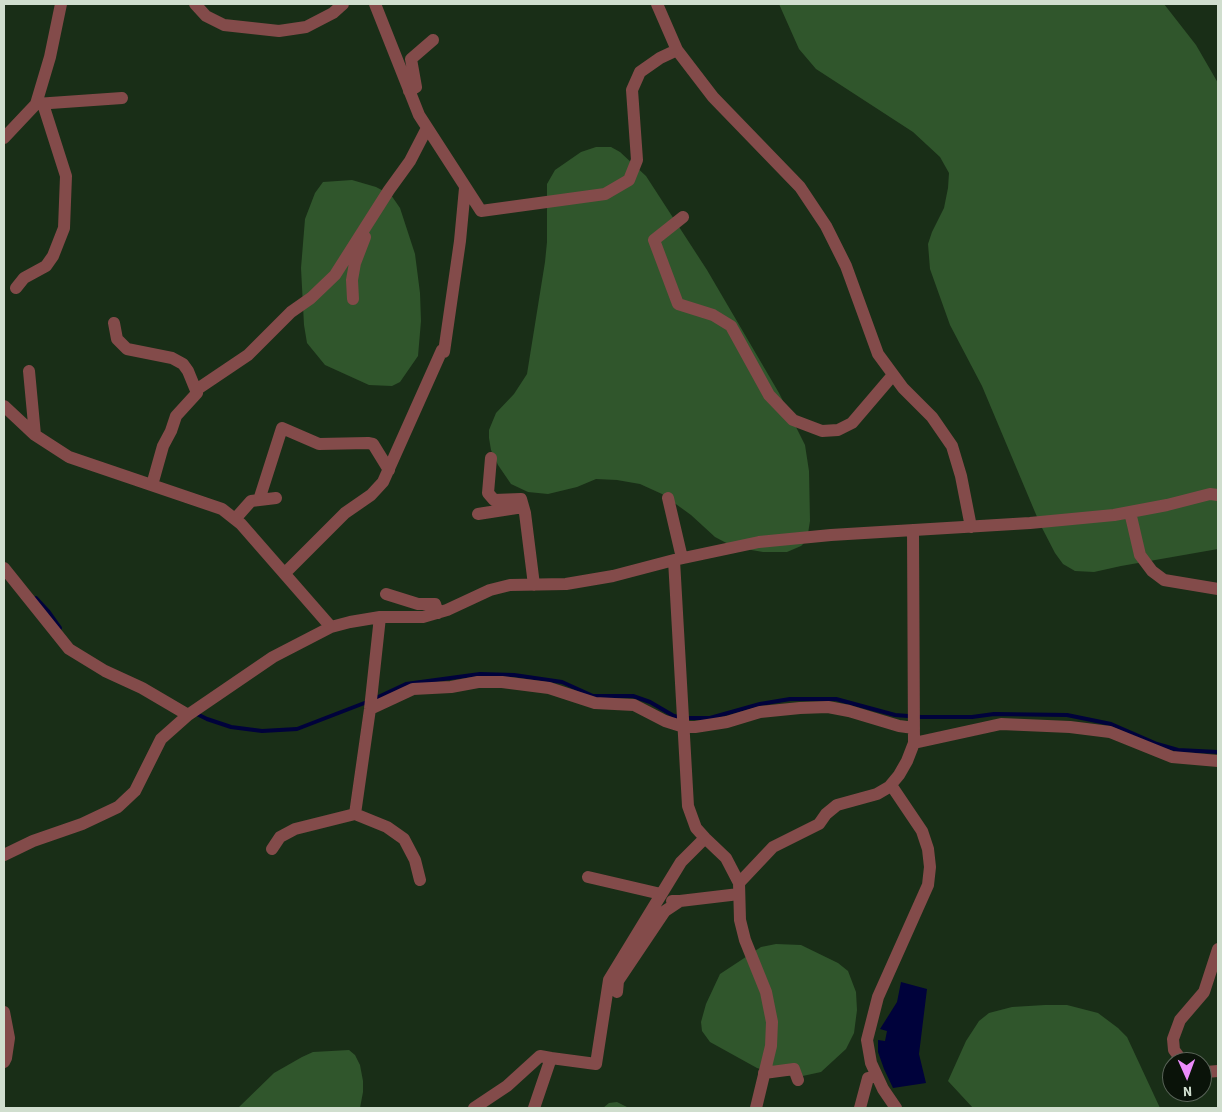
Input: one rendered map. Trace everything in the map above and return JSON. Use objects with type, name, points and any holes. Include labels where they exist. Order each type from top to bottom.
[{"type":"street","points":[[16,288],[24,278],[46,266],[54,256],[64,228],[66,176],[40,104],[61,4]]},
{"type":"street","points":[[195,4],[206,16],[224,25],[279,31],[306,27],[333,13],[343,4]]},
{"type":"street","points":[[375,4],[419,115],[481,211],[605,194],[629,180],[637,160],[632,90],[640,72],[660,58],[678,50]]},
{"type":"street","points":[[657,4],[678,50],[713,96],[800,187],[826,226],[846,266],[878,354],[903,388],[932,417],[952,446],[961,476],[971,527]]},
{"type":"street","points":[[409,91],[416,88],[410,59],[433,40]]},
{"type":"street","points":[[4,138],[40,104],[122,98]]},
{"type":"street","points":[[196,390],[248,355],[291,312],[311,298],[334,274],[410,161],[427,128]]},
{"type":"street","points":[[285,573],[345,513],[371,495],[383,482],[389,470],[442,350],[444,352],[460,241],[465,188]]},
{"type":"street","points":[[683,217],[654,240],[678,304],[713,315],[731,326],[770,395],[793,420],[822,431],[838,430],[852,423],[893,375]]},
{"type":"street","points":[[353,299],[352,280],[355,263],[364,240],[366,225]]},
{"type":"street","points":[[114,323],[117,339],[127,349],[172,358],[183,364],[198,393],[176,416],[163,446],[152,485]]},
{"type":"street","points":[[29,370],[36,435]]},
{"type":"street","points":[[4,406],[36,435],[69,457],[222,508],[241,524],[331,627]]},
{"type":"street","points":[[259,500],[282,428],[319,444],[373,444],[389,470]]},
{"type":"street","points":[[490,458],[488,493],[494,500],[521,499],[534,585]]},
{"type":"street","points":[[4,855],[33,841],[82,824],[118,807],[135,791],[161,739],[188,715],[273,657],[331,627],[380,617],[423,617],[447,610],[490,590],[510,585],[566,584],[613,576],[678,559],[758,542],[1030,523],[1130,512],[1210,494],[1218,495]]},
{"type":"street","points":[[236,519],[251,501],[276,498]]},
{"type":"street","points":[[668,498],[678,559],[688,806],[696,828],[726,858],[739,888],[742,927],[766,992],[772,1022],[770,1046],[756,1108]]},
{"type":"street","points":[[478,514],[523,507]]},
{"type":"street","points":[[1130,512],[1140,556],[1152,571],[1164,580],[1217,592]]},
{"type":"street","points":[[617,992],[618,981],[665,911],[680,901],[739,888],[773,847],[820,824],[826,814],[836,805],[877,794],[891,785],[907,762],[914,743],[913,530]]},
{"type":"street","points":[[4,568],[69,650],[105,671],[142,688],[188,715]]},
{"type":"street","points":[[386,594],[418,604],[435,604],[438,613]]},
{"type":"street","points":[[355,814],[370,709],[380,617]]},
{"type":"street","points":[[370,709],[412,688],[450,687],[478,682],[502,682],[550,688],[595,703],[634,705],[665,721],[684,727],[727,722],[760,712],[800,708],[828,708],[849,711],[899,726],[914,728]]},
{"type":"street","points":[[914,743],[1001,724],[1070,727],[1110,732],[1172,756],[1218,761]]},
{"type":"street","points":[[891,785],[922,831],[928,849],[930,868],[928,885],[878,997],[867,1040],[871,1063],[896,1108]]},
{"type":"street","points":[[272,849],[280,837],[295,829],[355,814],[387,827],[404,839],[415,860],[420,880]]},
{"type":"street","points":[[474,1108],[507,1086],[540,1056],[596,1064],[608,980],[681,862],[705,838]]},
{"type":"street","points":[[588,877],[680,901]]},
{"type":"street","points":[[1176,1052],[1173,1039],[1180,1020],[1204,992],[1218,949]]},
{"type":"street","points":[[4,1012],[9,1038],[4,1062]]},
{"type":"street","points":[[534,1108],[551,1058]]},
{"type":"street","points":[[764,1073],[794,1069],[798,1080]]},
{"type":"street","points":[[860,1108],[868,1078],[877,1076]]},
{"type":"green space","points":[[779,4],[1164,4],[1196,45],[1218,83],[1218,549],[1094,572],[1075,571],[1063,564],[1040,524],[982,386],[950,325],[930,269],[928,244],[944,208],[949,173],[940,157],[913,132],[816,69],[799,49]]},
{"type":"green space","points":[[596,147],[611,147],[620,152],[646,176],[707,270],[779,393],[805,445],[809,471],[810,521],[807,540],[801,546],[787,552],[763,552],[734,547],[715,537],[691,515],[662,494],[640,484],[596,479],[577,487],[548,494],[528,492],[511,484],[498,465],[491,450],[489,430],[496,413],[514,394],[527,374],[545,262],[547,184],[555,170],[581,152]]},
{"type":"green space","points":[[352,180],[376,187],[391,195],[400,208],[415,254],[420,293],[421,321],[418,356],[400,382],[392,386],[369,385],[325,365],[307,343],[304,325],[301,268],[305,219],[315,193],[323,182]]},
{"type":"green space","points":[[776,944],[801,945],[838,963],[848,971],[856,992],[857,1010],[854,1033],[846,1049],[821,1072],[798,1077],[776,1074],[757,1068],[710,1042],[702,1031],[701,1022],[706,1004],[720,974],[761,947]]},
{"type":"green space","points":[[1067,1005],[1098,1013],[1118,1028],[1127,1037],[1160,1108],[973,1108],[948,1081],[966,1041],[979,1021],[989,1013],[1012,1007]]},
{"type":"green space","points":[[349,1050],[355,1055],[360,1065],[363,1092],[360,1108],[238,1108],[274,1073],[302,1057],[313,1052]]},
{"type":"green space","points":[[617,1102],[629,1108],[603,1108],[609,1103]]},
{"type":"shaded area","points":[[901,982],[927,989],[919,1054],[926,1083],[893,1088],[878,1052],[878,1040],[885,1041],[887,1031],[880,1029],[897,1002]]},
{"type":"waterway","points":[[36,598],[60,628]]},
{"type":"waterway","points":[[374,699],[406,684],[480,674],[514,675],[562,682],[593,696],[633,696],[650,702],[679,717]]},
{"type":"waterway","points":[[686,718],[710,718],[760,704],[790,699],[836,699],[895,715],[921,717],[972,717],[994,714],[1067,715],[1111,724],[1157,744],[1178,750],[1218,752]]},
{"type":"waterway","points":[[195,713],[231,727],[262,731],[297,729],[367,702]]}]
